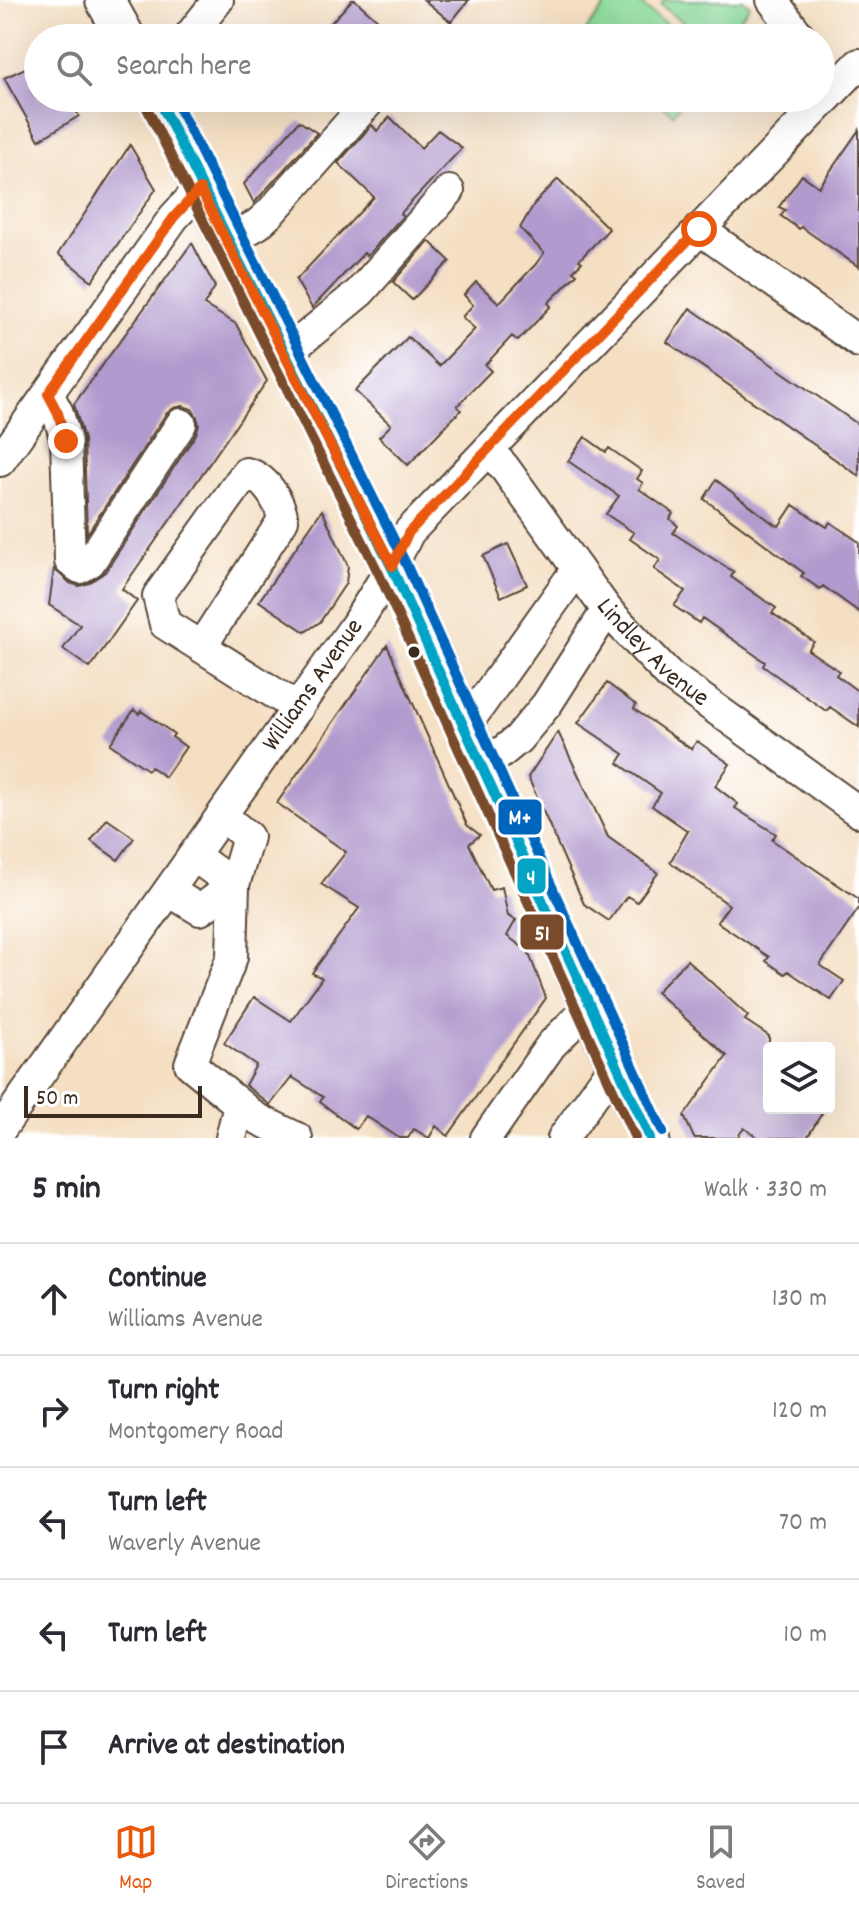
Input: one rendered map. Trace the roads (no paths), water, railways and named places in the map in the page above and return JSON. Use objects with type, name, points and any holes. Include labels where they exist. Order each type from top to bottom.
[{"type":"main road","points":[[105,0],[118,24]]},
{"type":"main road","points":[[164,112],[200,189],[392,566],[485,766],[588,1008],[650,1138]]},
{"type":"street","points":[[199,24],[218,0]]},
{"type":"street","points":[[772,0],[790,24]]},
{"type":"street","points":[[227,242],[258,224],[270,213],[360,112]]},
{"type":"street","name":"Williams Avenue","points":[[0,1130],[355,626],[409,532],[699,229],[803,112]]},
{"type":"street","points":[[0,461],[174,217],[200,189]]},
{"type":"street","points":[[284,355],[360,292],[449,191]]},
{"type":"street","points":[[699,229],[859,342]]},
{"type":"street","points":[[48,394],[58,413],[66,441],[70,561],[80,568],[90,562],[181,424]]},
{"type":"street","name":"Lindley Avenue","points":[[488,450],[504,467],[607,610],[670,676],[859,812]]},
{"type":"street","points":[[201,647],[283,520],[281,507],[257,475],[246,473],[158,596],[165,624],[201,647],[298,708]]},
{"type":"street","points":[[466,725],[577,569]]},
{"type":"street","points":[[485,766],[518,739],[547,704],[607,610]]},
{"type":"street","points":[[222,816],[248,837],[234,885],[232,957],[190,1064],[256,1118],[297,1138]]},
{"type":"street","points":[[194,856],[234,885]]},
{"type":"street","points":[[169,891],[200,910],[234,885]]},
{"type":"street","points":[[486,1138],[551,1045],[588,1008]]},
{"type":"street","points":[[563,1138],[615,1065]]},
{"type":"street","points":[[231,1138],[239,1105]]}]
